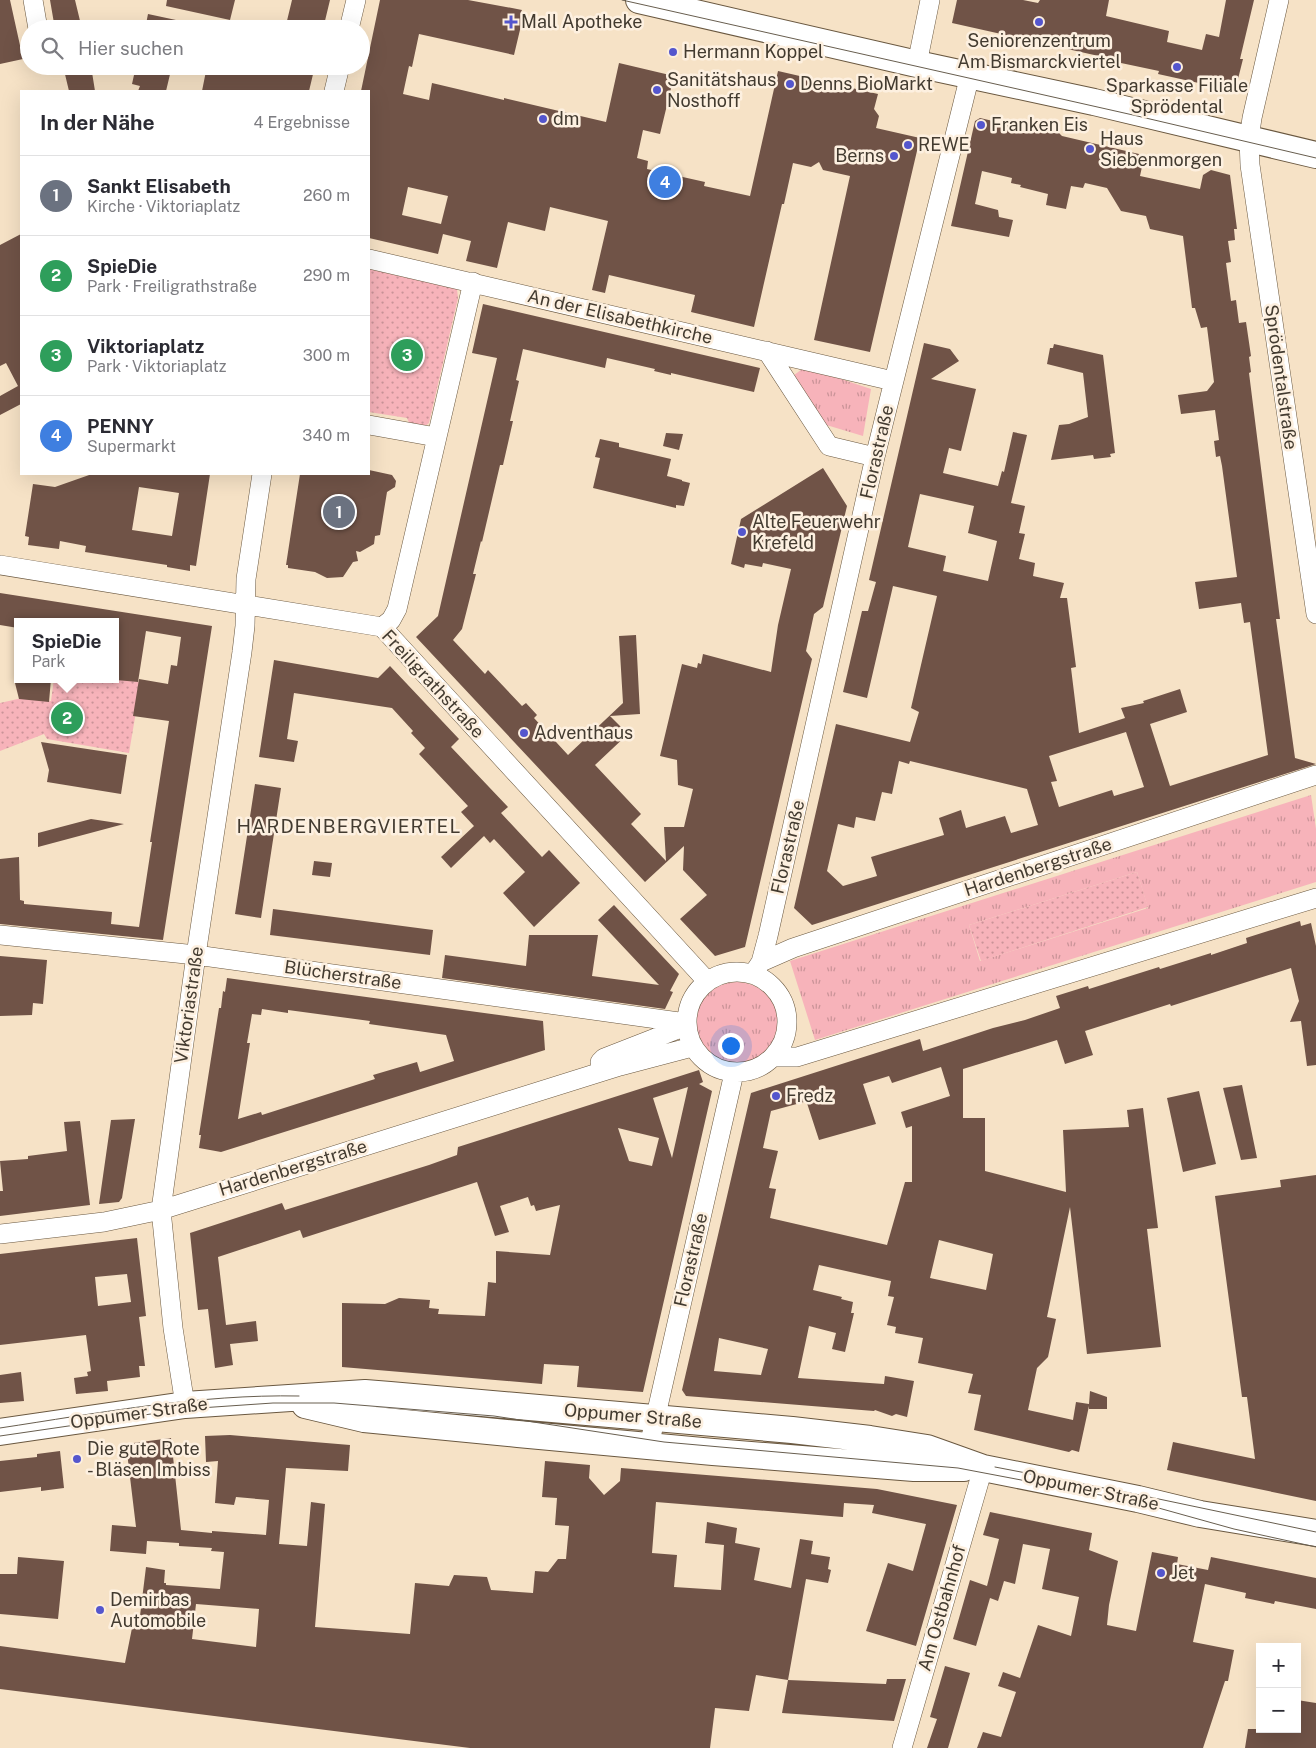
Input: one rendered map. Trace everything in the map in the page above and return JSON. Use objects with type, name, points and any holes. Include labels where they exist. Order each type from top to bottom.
[{"type":"main road","points":[[639,0],[1249,139],[1316,156]]},
{"type":"main road","name":"Oppumer Straße","points":[[0,1432],[185,1405],[365,1393],[870,1439],[927,1448],[983,1468],[1138,1499],[1200,1514],[1316,1533]]},
{"type":"main road","name":"Oppumer Straße","points":[[279,1400],[364,1419],[649,1446],[914,1468],[983,1468]]},
{"type":"main road","name":"Oppumer Straße","points":[[1200,1514],[1264,1538],[1316,1550]]},
{"type":"street","points":[[33,0],[36,20]]},
{"type":"street","points":[[351,20],[356,0]]},
{"type":"street","points":[[917,64],[930,0]]},
{"type":"street","name":"Sprödentalstraße","points":[[1279,0],[1252,118],[1249,139],[1250,165],[1316,614]]},
{"type":"street","points":[[334,90],[338,75]]},
{"type":"street","name":"Florastraße","points":[[757,968],[768,936],[875,457],[970,75]]},
{"type":"street","name":"An der Elisabethkirche","points":[[370,258],[893,382]]},
{"type":"street","points":[[382,627],[391,620],[397,609],[473,282]]},
{"type":"street","points":[[767,351],[829,446],[875,457]]},
{"type":"street","points":[[370,425],[436,437]]},
{"type":"street","name":"Viktoriastraße","points":[[185,1405],[173,1328],[161,1210],[196,954],[242,652],[245,626],[246,579],[262,475]]},
{"type":"street","name":"Freiligrathstraße","points":[[0,565],[382,627],[707,981]]},
{"type":"street","name":"Hardenbergstraße","points":[[734,1073],[710,1065],[692,1047],[686,1025],[688,1007],[695,992],[707,981],[721,974],[757,968],[793,948],[1316,775]]},
{"type":"street","points":[[774,1057],[796,1057],[1316,898]]},
{"type":"street","name":"Blücherstraße","points":[[0,935],[196,954],[686,1025]]},
{"type":"street","points":[[734,1073],[748,1072],[762,1066],[774,1057],[783,1043],[788,1027],[786,1010],[780,995],[757,968]]},
{"type":"street","name":"Hardenbergstraße","points":[[582,1078],[604,1058],[686,1025]]},
{"type":"street","name":"Hardenbergstraße","points":[[0,1234],[104,1222],[161,1210],[620,1066],[692,1047]]},
{"type":"street","name":"Florastraße","points":[[649,1446],[734,1073]]},
{"type":"street","name":"Am Ostbahnhof","points":[[902,1748],[983,1468]]},
{"type":"green space","points":[[370,269],[457,289],[458,298],[429,423],[425,426],[410,425],[407,418],[370,412]]},
{"type":"green space","points":[[805,367],[871,389],[863,436],[823,424],[790,378]]},
{"type":"green space","points":[[119,679],[141,682],[129,753],[47,739],[44,734],[0,751],[0,703],[22,698],[51,701],[53,683],[119,683]]},
{"type":"green space","points":[[1311,795],[1316,829],[1316,882],[815,1040],[790,961]],"holes":[[[1137,872],[1148,908],[980,961],[969,925]]]},
{"type":"green space","points":[[1137,872],[1148,907],[981,961],[969,925]]},
{"type":"green space","points":[[729,982],[745,982],[760,989],[771,1000],[778,1015],[775,1039],[766,1052],[745,1064],[729,1064],[714,1057],[703,1046],[696,1031],[696,1015],[703,1000],[714,989]]},
{"type":"building","points":[[0,0],[10,0],[20,45],[20,60],[0,64]]},
{"type":"building","points":[[50,0],[75,0],[80,20],[53,20]]},
{"type":"building","points":[[167,0],[235,0],[230,20],[166,6]]},
{"type":"building","points":[[292,0],[330,0],[325,20],[287,20]]},
{"type":"building","points":[[380,0],[468,0],[522,10],[521,12],[524,13],[514,55],[419,34],[412,67],[409,66],[403,94],[429,100],[432,83],[606,122],[619,63],[674,76],[660,134],[643,130],[637,158],[648,161],[647,169],[705,182],[704,186],[750,196],[778,71],[878,94],[874,109],[879,116],[876,128],[920,138],[870,352],[814,340],[850,176],[823,170],[819,162],[811,167],[793,163],[754,327],[691,312],[695,295],[609,275],[605,293],[592,290],[608,221],[550,207],[545,231],[508,222],[497,268],[466,261],[471,241],[443,234],[438,254],[370,238],[370,90],[361,90],[364,75],[370,75],[370,48]],"holes":[[[408,187],[448,196],[441,224],[402,215]]]},
{"type":"building","points":[[957,0],[1023,0],[1038,3],[1040,0],[1109,0],[1106,16],[1169,31],[1167,42],[1202,50],[1206,34],[1219,37],[1226,0],[1254,0],[1240,59],[1243,59],[1235,91],[1158,74],[1159,71],[1121,63],[1121,61],[952,23]]},
{"type":"building","points":[[148,14],[176,20],[147,20]]},
{"type":"building","points":[[65,75],[92,75],[95,90],[69,90]]},
{"type":"building","points":[[134,75],[170,75],[166,90],[138,90],[140,86],[132,84]]},
{"type":"building","points":[[205,75],[313,75],[309,90],[202,90]]},
{"type":"building","points":[[980,118],[1045,133],[1046,130],[1059,133],[1062,136],[1139,154],[1143,162],[1140,176],[1200,189],[1203,175],[1211,170],[1230,175],[1237,229],[1234,229],[1235,240],[1228,241],[1231,262],[1226,263],[1231,301],[1236,300],[1239,323],[1246,322],[1251,356],[1249,357],[1251,372],[1249,373],[1280,619],[1276,619],[1295,758],[1316,764],[812,925],[794,908],[836,724],[910,742],[919,712],[911,708],[937,596],[893,586],[867,698],[843,692],[862,611],[868,611],[876,582],[869,580],[924,343],[950,349],[959,361],[931,379],[976,389],[961,451],[949,448],[943,473],[998,486],[1002,471],[1004,472],[1013,432],[1027,435],[1011,503],[1025,506],[1019,533],[1025,534],[1019,559],[1035,563],[1033,576],[1064,583],[1060,598],[1067,598],[1076,667],[1071,668],[1079,733],[1125,718],[1121,708],[1144,703],[1143,701],[1180,689],[1187,712],[1150,724],[1170,786],[1268,755],[1250,622],[1244,623],[1241,603],[1199,609],[1195,582],[1237,577],[1222,466],[1220,456],[1216,457],[1214,441],[1219,440],[1215,410],[1181,414],[1178,395],[1207,391],[1214,382],[1207,327],[1201,328],[1195,308],[1192,308],[1183,236],[1150,229],[1146,216],[1121,211],[1107,188],[1085,183],[1083,188],[1071,186],[1066,209],[1046,205],[1048,194],[1011,183],[1012,178],[982,171],[975,204],[998,210],[999,217],[1013,220],[1009,237],[951,226],[975,121]],"holes":[[[920,494],[974,506],[968,533],[997,541],[988,581],[943,571],[946,556],[908,547]],[[1126,732],[1144,787],[1114,796],[1112,790],[1059,807],[1051,782],[1057,781],[1049,756]],[[899,761],[909,764],[910,761],[1027,789],[1038,825],[1011,833],[1005,816],[966,828],[961,810],[939,818],[944,835],[871,857],[877,876],[843,886],[827,871],[838,824],[854,828],[856,817],[875,821],[882,792],[892,794]]]},
{"type":"building","points":[[20,235],[20,405],[0,415],[0,396],[18,386],[6,363],[0,366],[0,245]]},
{"type":"building","points":[[483,304],[760,368],[754,392],[671,373],[671,375],[654,371],[655,369],[607,358],[605,368],[523,349],[516,380],[519,381],[510,421],[513,421],[503,465],[500,465],[481,541],[473,574],[476,574],[462,629],[453,640],[485,674],[488,670],[522,706],[526,703],[537,715],[534,718],[568,755],[623,703],[619,636],[636,635],[640,714],[610,716],[628,734],[595,765],[641,814],[631,824],[666,861],[664,827],[684,827],[693,789],[678,785],[677,760],[660,756],[682,664],[697,668],[698,663],[701,664],[703,654],[771,672],[778,625],[791,569],[763,563],[762,567],[745,564],[744,568],[731,564],[741,519],[823,468],[847,506],[823,607],[814,614],[806,651],[812,659],[745,947],[715,956],[680,919],[707,895],[683,870],[684,846],[645,882],[416,637],[438,616],[497,358],[472,353]]},
{"type":"building","points":[[1054,344],[1103,355],[1115,453],[1110,454],[1111,457],[1094,459],[1093,455],[1051,460],[1059,425],[1069,424],[1088,417],[1083,373],[1047,364],[1050,348],[1053,348]]},
{"type":"building","points":[[666,433],[683,434],[679,450],[663,446]]},
{"type":"building","points":[[600,439],[619,443],[619,447],[671,459],[667,476],[690,483],[684,506],[676,505],[676,508],[593,488],[600,458],[595,457]]},
{"type":"building","points":[[370,470],[392,475],[396,481],[395,487],[387,492],[380,535],[375,536],[374,544],[360,552],[356,551],[358,561],[353,562],[343,577],[327,578],[315,572],[288,568],[288,565],[286,565],[300,475],[370,475]]},
{"type":"building","points":[[89,475],[210,475],[196,566],[190,565],[190,571],[167,567],[167,565],[85,552],[86,546],[60,541],[59,549],[28,545],[29,537],[25,536],[33,484],[55,487]],"holes":[[[139,487],[179,493],[172,536],[132,530]]]},
{"type":"building","points":[[0,593],[212,626],[163,940],[0,924],[0,859],[19,857],[20,900],[24,901],[24,904],[112,912],[111,924],[139,927],[169,721],[133,716],[139,679],[168,684],[171,665],[177,666],[181,637],[146,631],[138,682],[119,680],[119,618],[14,618],[14,627],[0,625]]},
{"type":"building","points":[[274,660],[378,678],[390,666],[459,739],[451,747],[508,807],[501,813],[542,857],[549,850],[580,883],[534,927],[503,893],[525,872],[494,839],[490,843],[484,836],[451,868],[441,857],[474,826],[461,812],[468,806],[419,754],[425,748],[411,733],[413,731],[392,708],[294,693],[287,739],[298,741],[294,762],[259,757]]},
{"type":"building","points":[[15,683],[51,683],[49,702],[19,699]]},
{"type":"building","points":[[41,742],[127,755],[121,794],[47,782],[49,770]]},
{"type":"building","points":[[255,784],[281,788],[261,918],[235,914]]},
{"type":"building","points":[[91,819],[124,824],[38,847],[38,833]]},
{"type":"building","points":[[314,861],[332,863],[330,877],[312,875]]},
{"type":"building","points":[[614,905],[679,974],[670,991],[673,992],[665,1009],[442,978],[445,955],[526,966],[529,935],[598,935],[592,976],[659,985],[598,920]]},
{"type":"building","points":[[273,909],[433,930],[430,955],[270,935]]},
{"type":"building","points":[[1300,921],[1301,926],[1311,923],[1316,946],[1316,1065],[1307,1066],[1301,1021],[1290,1022],[1299,1001],[1291,968],[1085,1031],[1093,1055],[1065,1064],[1057,1040],[963,1069],[963,1118],[985,1118],[985,1171],[1066,1192],[1063,1130],[1129,1127],[1127,1110],[1143,1108],[1158,1228],[1147,1229],[1161,1347],[1087,1354],[1070,1207],[1047,1317],[1056,1319],[1048,1357],[1037,1368],[1028,1410],[1073,1420],[1076,1402],[1089,1404],[1090,1391],[1107,1397],[1107,1409],[1089,1409],[1089,1406],[1079,1452],[1072,1450],[1069,1452],[974,1430],[981,1395],[968,1393],[973,1374],[918,1363],[923,1338],[895,1333],[896,1327],[887,1325],[894,1297],[888,1296],[891,1281],[819,1265],[813,1290],[842,1297],[841,1299],[853,1302],[851,1313],[854,1313],[845,1352],[832,1349],[836,1333],[809,1326],[798,1378],[884,1384],[885,1376],[914,1381],[907,1417],[896,1414],[892,1416],[875,1410],[686,1396],[682,1390],[751,1093],[920,1039],[923,1051],[993,1028],[1025,1020],[1060,1008],[1056,996],[1088,986],[1089,989],[1211,953],[1211,955],[1247,943],[1246,938]],"holes":[[[941,1067],[950,1096],[901,1112],[906,1128],[912,1126],[912,1182],[905,1182],[887,1245],[770,1218],[776,1189],[769,1188],[778,1151],[763,1148],[771,1111],[804,1102],[805,1097],[819,1140],[876,1124],[863,1084],[889,1076],[892,1083]],[[939,1240],[993,1254],[986,1290],[930,1278]],[[719,1338],[768,1349],[761,1375],[714,1371]]]},
{"type":"building","points":[[0,956],[47,960],[43,1004],[33,1003],[32,1015],[0,1016]]},
{"type":"building","points":[[227,978],[543,1021],[545,1050],[221,1152],[199,1148],[201,1135],[199,1135],[219,1008],[221,1008],[223,991],[225,992]],"holes":[[[262,1009],[288,1013],[288,1010],[370,1021],[369,1024],[446,1035],[454,1061],[420,1072],[417,1062],[373,1075],[375,1079],[262,1115],[261,1112],[238,1119],[250,1043],[247,1043],[252,1014],[261,1015]]]},
{"type":"building","points":[[699,1070],[703,1082],[699,1084],[712,1091],[643,1392],[577,1387],[579,1366],[544,1364],[542,1384],[342,1367],[342,1303],[385,1304],[399,1298],[430,1300],[429,1308],[439,1309],[438,1314],[485,1316],[488,1282],[496,1283],[496,1251],[550,1255],[560,1205],[536,1211],[534,1205],[531,1206],[528,1197],[500,1206],[509,1232],[495,1236],[477,1182],[303,1238],[300,1230],[218,1257],[226,1325],[256,1321],[258,1341],[230,1344],[233,1365],[215,1368],[208,1309],[198,1310],[190,1233],[282,1203],[285,1210],[429,1165],[457,1155],[458,1147]],"holes":[[[688,1087],[672,1158],[653,1098]],[[618,1128],[659,1138],[652,1166],[629,1161]]]},
{"type":"building","points":[[1242,1085],[1257,1158],[1241,1160],[1223,1088]]},
{"type":"building","points":[[1199,1091],[1216,1164],[1183,1172],[1167,1098]]},
{"type":"building","points":[[135,1119],[122,1198],[119,1202],[99,1204],[111,1120]]},
{"type":"building","points":[[80,1121],[90,1205],[0,1216],[0,1191],[3,1191],[0,1161],[28,1159],[28,1156],[67,1151],[64,1122]]},
{"type":"building","points":[[1316,1175],[1316,1501],[1167,1470],[1173,1442],[1255,1459],[1247,1397],[1242,1397],[1215,1196],[1281,1187],[1280,1180]]},
{"type":"building","points":[[137,1238],[146,1316],[139,1317],[145,1366],[139,1366],[140,1377],[107,1381],[108,1391],[76,1394],[74,1378],[88,1376],[87,1372],[91,1371],[86,1335],[0,1345],[0,1254]],"holes":[[[127,1274],[131,1302],[98,1306],[95,1277]]]},
{"type":"building","points":[[21,1372],[24,1401],[0,1403],[0,1375]]},
{"type":"building","points":[[230,1435],[350,1445],[348,1471],[286,1468],[279,1544],[307,1546],[311,1502],[325,1504],[315,1627],[410,1634],[415,1583],[449,1586],[454,1575],[487,1577],[491,1590],[533,1593],[535,1571],[548,1572],[558,1559],[566,1559],[569,1526],[555,1525],[557,1498],[542,1497],[545,1461],[590,1465],[589,1478],[604,1495],[620,1481],[621,1468],[877,1489],[957,1505],[916,1646],[866,1631],[888,1563],[913,1571],[926,1524],[872,1513],[874,1505],[844,1503],[843,1517],[656,1502],[652,1553],[677,1555],[674,1587],[721,1590],[724,1545],[705,1543],[707,1522],[737,1528],[735,1543],[760,1548],[754,1580],[791,1588],[800,1539],[813,1541],[811,1554],[830,1557],[828,1569],[831,1570],[828,1583],[806,1579],[788,1680],[756,1675],[749,1711],[715,1708],[710,1748],[470,1748],[0,1689],[0,1646],[125,1663],[133,1623],[139,1624],[146,1567],[165,1570],[164,1583],[166,1585],[220,1589],[224,1552],[211,1551],[212,1548],[179,1546],[179,1543],[147,1541],[146,1554],[110,1551],[112,1525],[136,1527],[126,1444],[171,1438],[181,1530],[266,1535],[269,1500],[236,1497],[234,1505],[215,1503],[218,1461],[206,1462],[205,1436]],"holes":[[[196,1604],[259,1609],[256,1647],[192,1639]]]},
{"type":"building","points":[[60,1451],[64,1488],[41,1491],[41,1487],[0,1492],[0,1461],[37,1457],[37,1454]]},
{"type":"building","points":[[990,1512],[1092,1533],[1089,1550],[1118,1561],[1107,1625],[1136,1631],[1152,1552],[1178,1557],[1177,1564],[1208,1570],[1211,1557],[1316,1578],[1316,1609],[1275,1601],[1274,1604],[1245,1598],[1246,1593],[1205,1584],[1193,1642],[1234,1650],[1228,1681],[1225,1681],[1203,1748],[977,1748],[983,1732],[1001,1737],[1016,1692],[998,1686],[1003,1672],[1020,1678],[1038,1625],[1071,1636],[1079,1597],[1042,1589],[1050,1549],[1023,1544],[1015,1584],[1004,1581],[998,1601],[990,1598],[976,1646],[953,1639],[970,1580],[987,1586],[999,1539],[983,1535]]},
{"type":"building","points":[[18,1557],[64,1561],[58,1619],[0,1614],[0,1574],[17,1574]]},
{"type":"building","points":[[945,1666],[970,1673],[948,1748],[927,1748],[937,1719],[930,1717]]},
{"type":"building","points":[[887,1679],[906,1679],[894,1721],[782,1713],[788,1680],[886,1684]]},
{"type":"building","points":[[1301,1701],[1316,1703],[1316,1748],[1245,1748],[1248,1729],[1256,1729],[1256,1733],[1301,1733]]},
{"type":"tram line","points":[[622,0],[1316,158]]},
{"type":"tram line","points":[[0,1428],[187,1401],[262,1396],[299,1396]]},
{"type":"tram line","points":[[0,1436],[185,1409],[273,1403],[334,1403],[494,1416],[664,1442],[958,1468],[1137,1502],[1234,1529],[1316,1547]]},
{"type":"tram line","points":[[995,1467],[1316,1532]]},
{"type":"place","name":"Mall Apotheke","points":[[511,22]]},
{"type":"place","name":"Seniorenzentrum Am Bismarckviertel","points":[[1039,22]]},
{"type":"place","name":"Hermann Koppel","points":[[673,52]]},
{"type":"place","name":"Sparkasse Filiale Sprödental","points":[[1177,67]]},
{"type":"place","name":"Denns BioMarkt","points":[[790,84]]},
{"type":"place","name":"Sanitätshaus Nosthoff","points":[[657,90]]},
{"type":"place","name":"dm","points":[[543,119]]},
{"type":"place","name":"Franken Eis","points":[[981,125]]},
{"type":"place","name":"REWE","points":[[908,145]]},
{"type":"place","name":"Haus Siebenmorgen","points":[[1090,149]]},
{"type":"place","name":"Berns","points":[[894,156]]},
{"type":"place","name":"PENNY","points":[[665,182]]},
{"type":"place","name":"Viktoriaplatz","points":[[407,355]]},
{"type":"place","name":"Sankt Elisabeth","points":[[339,512]]},
{"type":"place","name":"Alte Feuerwehr Krefeld","points":[[742,532]]},
{"type":"place","name":"SpieDie","points":[[67,718]]},
{"type":"place","name":"Adventhaus","points":[[524,733]]},
{"type":"place","name":"Fredz","points":[[776,1096]]},
{"type":"place","name":"Die gute Rote - Bläsen Imbiss","points":[[77,1459]]},
{"type":"place","name":"Jet","points":[[1161,1573]]},
{"type":"place","name":"Demirbas Automobile","points":[[100,1610]]},
{"type":"district","name":"HARDENBERGVIERTEL","points":[[349,826]]}]
